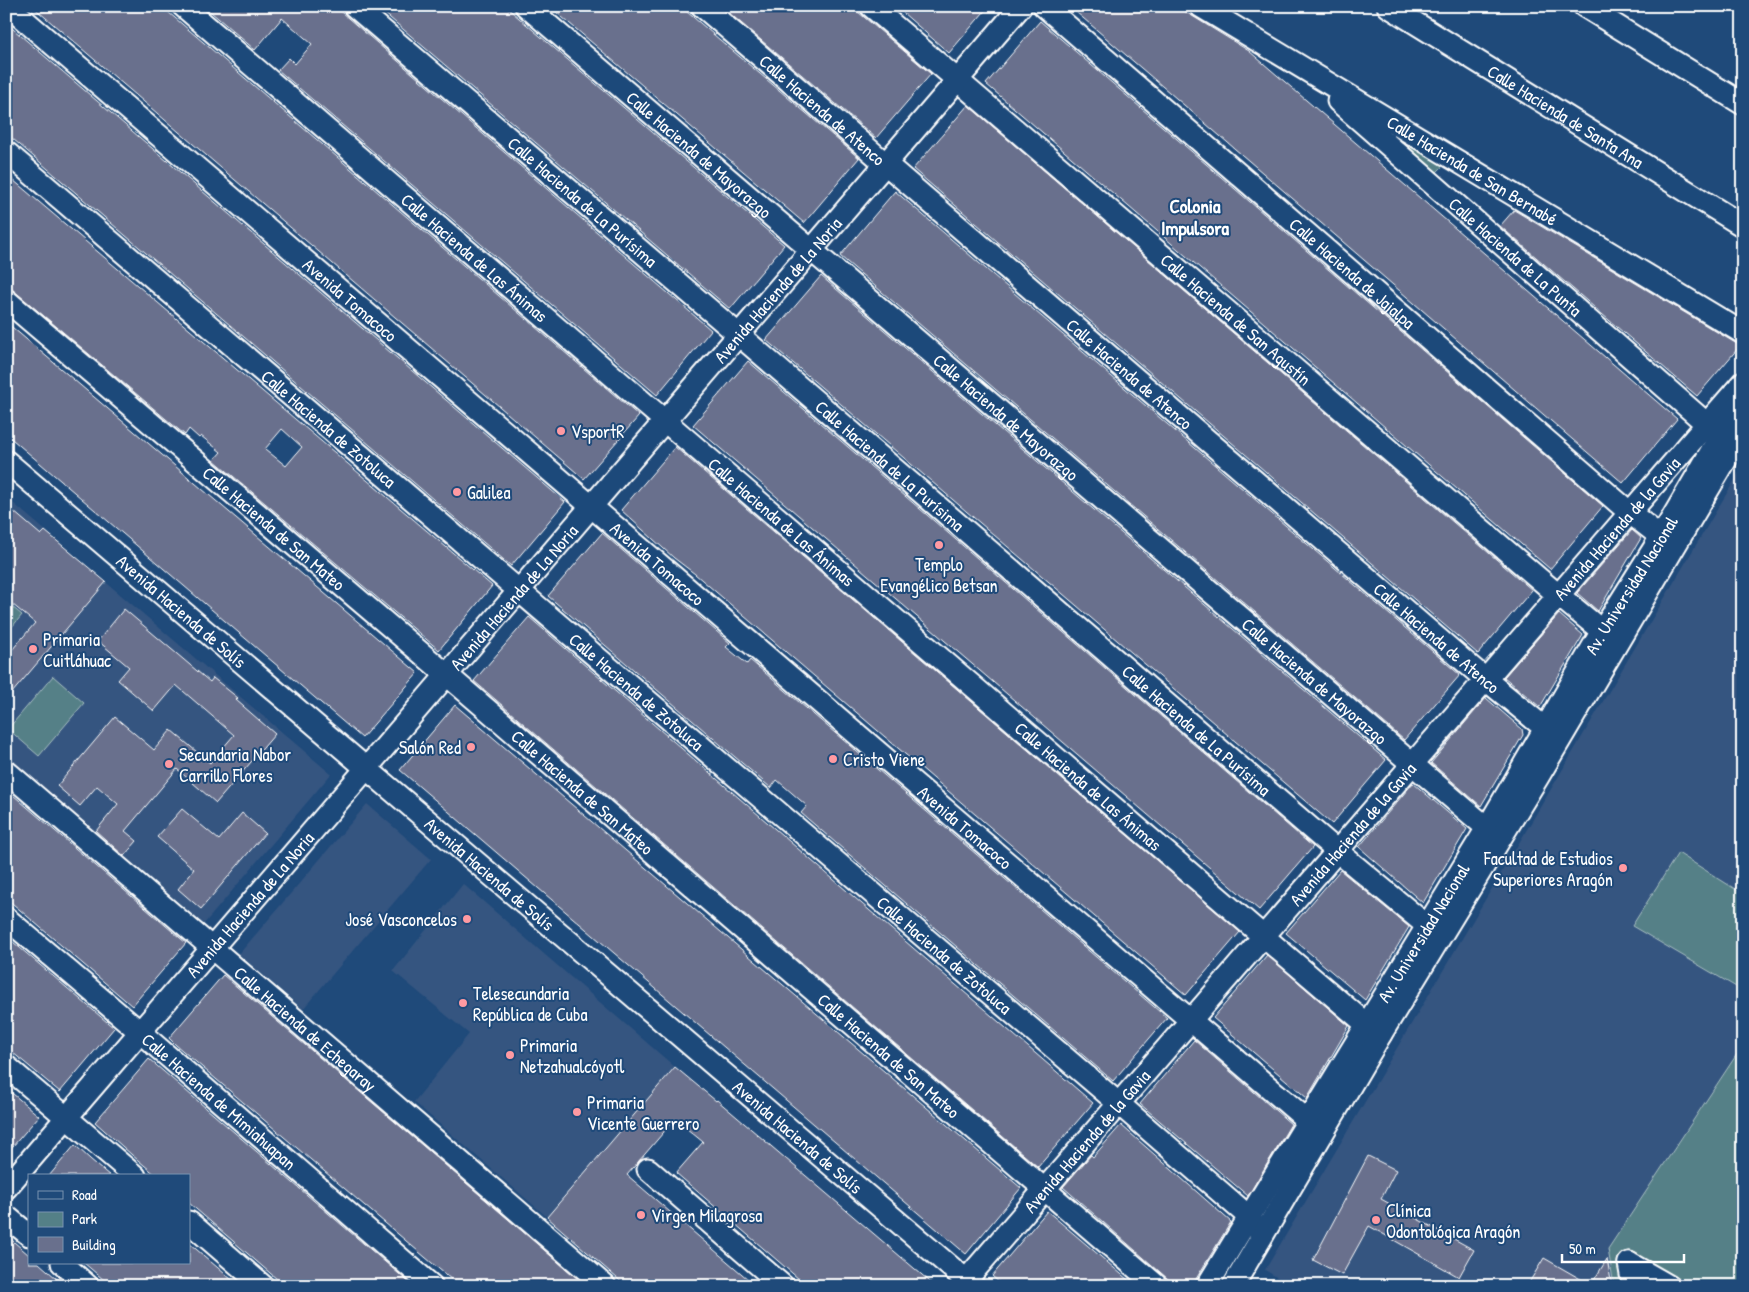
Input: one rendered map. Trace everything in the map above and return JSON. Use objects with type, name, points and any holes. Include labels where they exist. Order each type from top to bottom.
[{"type":"street","name":"Avenida Tomacoco","points":[[8,6],[1308,1121]]},
{"type":"street","name":"Calle Hacienda de Las Ánimas","points":[[182,6],[1263,936],[1374,1029]]},
{"type":"street","name":"Calle Hacienda de La Purísima","points":[[354,6],[1337,851],[1426,925]]},
{"type":"street","name":"Calle Hacienda de Mayorazgo","points":[[526,6],[1487,828]]},
{"type":"street","name":"Calle Hacienda de Atenco","points":[[702,6],[1485,679],[1553,734]]},
{"type":"street","name":"Calle Hacienda de San Agustín","points":[[871,6],[1602,631]]},
{"type":"street","name":"Avenida Hacienda de La Noria","points":[[6,1188],[1021,6]]},
{"type":"street","name":"Calle Hacienda de Jajalpa","points":[[1044,6],[1629,512],[1662,536]]},
{"type":"street","name":"Calle Hacienda de San Bernabé","points":[[1200,6],[1743,334]]},
{"type":"street","name":"Calle Hacienda de Santa Ana","points":[[1388,6],[1743,226]]},
{"type":"street","points":[[1584,6],[1743,104]]},
{"type":"street","name":"Calle Hacienda de La Punta","points":[[1298,65],[1725,434]]},
{"type":"street","name":"Calle Hacienda de Zotoluca","points":[[6,152],[1248,1216],[1262,1236]]},
{"type":"street","name":"Calle Hacienda de San Mateo","points":[[6,300],[447,675],[1157,1286]]},
{"type":"street","name":"Avenida Hacienda de la Gavia","points":[[967,1284],[1044,1189],[1629,512],[1725,434],[1743,382]]},
{"type":"street","name":"Av. Universidad Nacional","points":[[1207,1286],[1248,1216],[1308,1121],[1374,1029],[1553,734],[1725,434],[1743,397]]},
{"type":"street","name":"Av. Universidad Nacional","points":[[1233,1286],[1374,1029],[1426,925],[1487,828],[1553,734],[1602,631],[1725,434]]},
{"type":"street","name":"Avenida Hacienda de Solís","points":[[6,461],[967,1284]]},
{"type":"street","name":"Calle Hacienda de Echegaray","points":[[6,770],[605,1286]]},
{"type":"street","points":[[1520,831],[1548,784]]},
{"type":"street","name":"Calle Hacienda de Mimiahuapan","points":[[6,918],[432,1286]]},
{"type":"street","points":[[6,1066],[132,1174]]},
{"type":"street","points":[[648,1169],[783,1286]]},
{"type":"street","points":[[6,1216],[28,1234]]},
{"type":"street","points":[[190,1223],[263,1286]]},
{"type":"street","points":[[1633,1286],[1629,1263],[1669,1286]]},
{"type":"street","points":[[63,1264],[88,1286]]},
{"type":"shaded area","name":"Facultad de Estudios Superiores Aragón","points":[[1743,466],[1743,1286],[1291,1286],[1265,1270]]},
{"type":"shaded area","name":"Secundaria Nabor Carrillo Flores","points":[[6,497],[331,774],[204,924],[6,755]]},
{"type":"shaded area","points":[[367,804],[431,859],[303,1009],[239,954]]},
{"type":"shaded area","points":[[463,884],[675,1067],[547,1217],[414,1102],[469,1034],[393,971]]},
{"type":"green space","points":[[1382,127],[1445,164],[1435,174]]},
{"type":"green space","points":[[6,602],[22,615],[6,634]]},
{"type":"green space","points":[[53,676],[84,703],[39,756],[8,729]]},
{"type":"green space","points":[[1678,853],[1743,894],[1743,991],[1632,926]]},
{"type":"green space","points":[[1743,1045],[1743,1286],[1614,1286],[1608,1249]]},
{"type":"building","points":[[32,6],[161,6],[639,416],[584,479]]},
{"type":"building","points":[[204,6],[334,6],[711,330],[657,395],[278,70],[289,58],[295,64],[312,44],[282,18],[255,50]]},
{"type":"building","points":[[376,6],[505,6],[784,245],[730,309]]},
{"type":"building","points":[[549,6],[680,6],[859,158],[804,223]]},
{"type":"building","points":[[721,6],[851,6],[931,74],[876,138]]},
{"type":"building","points":[[895,6],[989,6],[949,53]]},
{"type":"building","points":[[1069,6],[1176,6],[1249,51],[1677,419],[1623,483]]},
{"type":"building","points":[[1040,21],[1603,506],[1550,569],[986,84]]},
{"type":"building","points":[[6,23],[565,502],[511,566],[6,133]]},
{"type":"building","points":[[968,105],[1532,590],[1478,654],[913,169]]},
{"type":"building","points":[[6,174],[492,586],[439,650],[214,460],[221,452],[189,429],[185,435],[6,284]],"holes":[[[282,429],[302,447],[286,466],[265,449]]]},
{"type":"building","points":[[895,191],[1460,675],[1404,740],[840,256]]},
{"type":"building","points":[[1514,210],[1740,346],[1697,396],[1500,226]]},
{"type":"building","points":[[821,276],[1386,760],[1332,824],[766,340]]},
{"type":"building","points":[[6,322],[418,673],[362,738],[6,434]]},
{"type":"building","points":[[748,361],[1313,847],[1259,910],[693,425]]},
{"type":"building","points":[[675,447],[1240,932],[1186,995],[674,558],[621,510]]},
{"type":"building","name":"Primaria Cuitláhuac","points":[[6,505],[41,535],[45,531],[106,582],[6,700],[6,657],[35,623],[6,599]]},
{"type":"building","points":[[1632,530],[1641,538],[1598,611],[1577,593]]},
{"type":"building","points":[[602,533],[730,643],[726,647],[747,664],[750,660],[1167,1018],[1113,1081],[801,813],[807,806],[777,780],[771,788],[548,596]]},
{"type":"building","points":[[124,609],[210,682],[213,678],[238,698],[236,700],[275,734],[216,803],[177,769],[125,831],[137,841],[124,856],[96,831],[118,804],[97,786],[80,806],[57,786],[115,717],[154,750],[171,730],[210,763],[234,735],[176,685],[154,711],[118,680],[129,667],[98,641]]},
{"type":"building","points":[[1559,614],[1583,635],[1540,707],[1504,677]]},
{"type":"building","points":[[529,617],[1093,1103],[1038,1167],[474,681]]},
{"type":"building","points":[[1486,698],[1522,729],[1523,735],[1481,806],[1431,763]]},
{"type":"building","points":[[455,705],[1021,1188],[966,1254],[400,770]]},
{"type":"building","points":[[1413,783],[1467,829],[1423,903],[1359,847]]},
{"type":"building","points":[[6,789],[186,943],[132,1006],[6,898]]},
{"type":"building","points":[[182,809],[219,840],[242,813],[265,833],[201,909],[178,889],[194,869],[157,837]]},
{"type":"building","points":[[1340,870],[1409,927],[1365,1000],[1286,933]]},
{"type":"building","points":[[6,936],[114,1028],[60,1092],[6,1047]]},
{"type":"building","points":[[1267,955],[1349,1026],[1307,1098],[1213,1018]]},
{"type":"building","points":[[223,975],[586,1286],[459,1286],[176,1045],[169,1038]]},
{"type":"building","points":[[1194,1040],[1291,1124],[1248,1196],[1140,1104]]},
{"type":"building","points":[[149,1059],[413,1286],[285,1286],[190,1204],[190,1174],[155,1174],[95,1122]]},
{"type":"building","points":[[675,1067],[717,1100],[935,1286],[807,1286],[676,1173],[703,1142],[675,1119],[627,1175],[756,1286],[626,1286],[547,1217]]},
{"type":"building","points":[[6,1088],[39,1116],[6,1154]]},
{"type":"building","points":[[1121,1125],[1231,1222],[1196,1279],[1194,1286],[1176,1286],[1063,1187]]},
{"type":"building","points":[[75,1145],[108,1174],[51,1174]]},
{"type":"building","name":"Clínica Odontológica Aragón","points":[[1368,1156],[1396,1170],[1381,1199],[1474,1250],[1459,1277],[1369,1226],[1342,1275],[1313,1260]]},
{"type":"building","points":[[1047,1211],[1135,1286],[1003,1286],[992,1276]]},
{"type":"building","points":[[6,1235],[28,1254],[28,1264],[40,1264],[65,1286],[6,1286]]},
{"type":"building","points":[[190,1244],[239,1286],[111,1286],[85,1264],[190,1264]]},
{"type":"building","points":[[1544,1258],[1591,1285],[1607,1259],[1612,1286],[1527,1286]]},
{"type":"place","name":"VsportR","points":[[561,431]]},
{"type":"place","name":"Galilea","points":[[457,492]]},
{"type":"place","name":"Templo Evangélico Betsan","points":[[939,545]]},
{"type":"place","name":"Primaria Cuitláhuac","points":[[33,649]]},
{"type":"place","name":"Salón Red","points":[[471,747]]},
{"type":"place","name":"Cristo Viene","points":[[833,759]]},
{"type":"place","name":"Secundaria Nabor Carrillo Flores","points":[[169,764]]},
{"type":"place","name":"Facultad de Estudios Superiores Aragón","points":[[1623,868]]},
{"type":"place","name":"José Vasconcelos","points":[[467,919]]},
{"type":"place","name":"Telesecundaria República de Cuba","points":[[463,1003]]},
{"type":"place","name":"Primaria Netzahualcóyotl","points":[[510,1055]]},
{"type":"place","name":"Primaria Vicente Guerrero","points":[[577,1112]]},
{"type":"place","name":"Virgen Milagrosa","points":[[641,1215]]},
{"type":"place","name":"Clínica Odontológica Aragón","points":[[1376,1220]]},
{"type":"district","name":"Colonia Impulsora","points":[[1195,217]]}]
